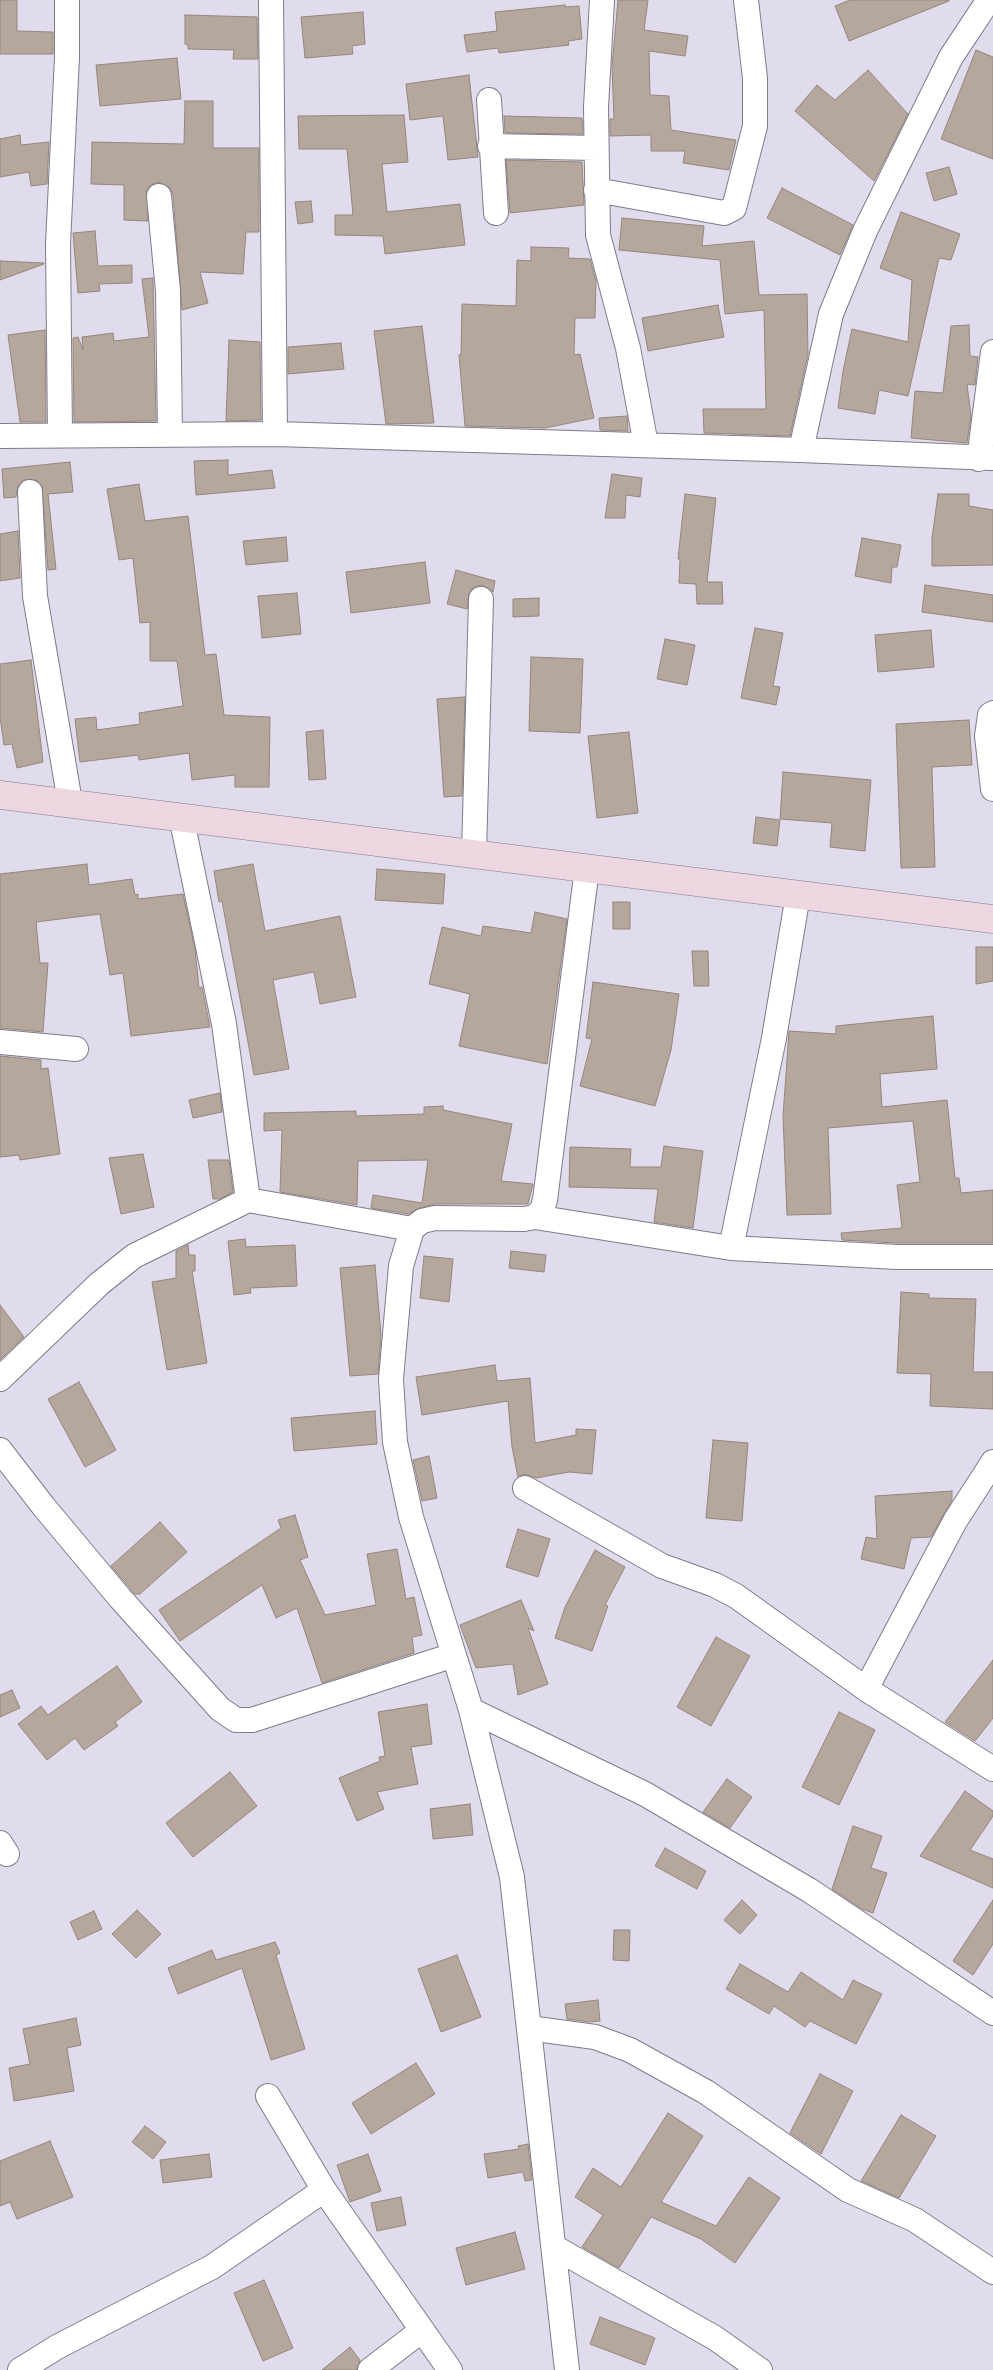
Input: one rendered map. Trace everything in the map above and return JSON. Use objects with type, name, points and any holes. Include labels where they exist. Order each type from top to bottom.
[{"type":"main road","points":[[0,795],[70,802],[993,919]]},
{"type":"street","points":[[60,435],[58,244],[67,57],[67,0]]},
{"type":"street","points":[[271,0],[275,434]]},
{"type":"street","points":[[602,0],[596,148],[598,235],[628,348],[646,445]]},
{"type":"street","points":[[596,190],[724,213],[734,208],[755,126],[755,78],[746,0]]},
{"type":"street","points":[[801,450],[831,314],[865,231],[951,57],[985,7]]},
{"type":"street","points":[[489,100],[490,146],[496,213]]},
{"type":"street","points":[[490,146],[596,148]]},
{"type":"street","points":[[160,196],[168,290],[170,434]]},
{"type":"street","points":[[0,436],[275,434],[801,450],[986,458],[993,352]]},
{"type":"street","points":[[30,492],[36,596],[70,802]]},
{"type":"street","points":[[474,853],[481,599]]},
{"type":"street","points":[[993,713],[990,715],[987,736],[993,789]]},
{"type":"street","points":[[181,816],[224,1024],[248,1200]]},
{"type":"street","points":[[535,1217],[542,1210],[545,1200],[587,868]]},
{"type":"street","points":[[731,1248],[774,1038],[798,895]]},
{"type":"street","points":[[0,1042],[76,1049]]},
{"type":"street","points":[[0,1379],[99,1284],[134,1256],[248,1200],[412,1229]]},
{"type":"street","points":[[567,2370],[512,1877],[471,1710],[411,1517],[395,1442],[391,1379],[401,1266],[412,1229],[422,1221],[435,1218],[535,1217],[731,1248],[897,1257],[993,1257]]},
{"type":"street","points":[[0,1450],[44,1508],[120,1598],[220,1709],[236,1720],[252,1720],[454,1655]]},
{"type":"street","points":[[866,1689],[955,1521],[993,1462]]},
{"type":"street","points":[[525,1488],[662,1566],[715,1585],[736,1596],[866,1689],[993,1769]]},
{"type":"street","points":[[471,1710],[645,1794],[809,1890],[993,2013]]},
{"type":"street","points":[[529,2028],[595,2037],[630,2050],[706,2092],[848,2190],[915,2220],[993,2272]]},
{"type":"street","points":[[268,2096],[324,2190],[450,2370]]},
{"type":"street","points":[[20,2370],[57,2347],[212,2267],[324,2190]]},
{"type":"street","points":[[554,2247],[715,2338],[760,2370]]},
{"type":"street","points":[[370,2370],[421,2330]]},
{"type":"building","points":[[0,0],[17,0],[17,31],[53,32],[53,54],[0,54]]},
{"type":"building","points":[[618,0],[648,0],[644,30],[688,36],[685,56],[649,51],[650,95],[669,96],[671,130],[736,140],[729,170],[683,163],[685,151],[651,151],[651,135],[610,136],[610,119],[614,119],[612,66]]},
{"type":"building","points":[[850,0],[949,1],[849,41],[835,6]]},
{"type":"building","points":[[565,5],[565,7],[579,6],[582,39],[568,41],[569,45],[499,53],[498,48],[467,52],[464,35],[497,31],[495,12]]},
{"type":"building","points":[[363,12],[365,44],[352,46],[353,54],[305,58],[301,17]]},
{"type":"building","points":[[185,15],[257,17],[258,59],[233,59],[234,50],[188,49],[188,45],[185,44]]},
{"type":"building","points":[[976,50],[993,57],[993,159],[941,139]]},
{"type":"building","points":[[177,58],[181,99],[100,106],[96,65]]},
{"type":"building","points":[[868,70],[908,114],[874,181],[795,111],[817,85],[835,100]]},
{"type":"building","points":[[469,75],[478,157],[448,160],[443,116],[410,120],[406,84]]},
{"type":"building","points":[[185,101],[213,101],[213,148],[259,148],[259,232],[246,232],[243,274],[200,272],[208,303],[182,310],[173,195],[170,188],[158,182],[151,185],[147,190],[148,221],[124,220],[124,185],[91,184],[92,142],[184,144]]},
{"type":"building","points":[[404,115],[408,162],[382,164],[387,212],[460,204],[465,245],[385,254],[383,236],[335,235],[335,215],[353,215],[347,149],[299,149],[298,116]]},
{"type":"building","points":[[504,116],[582,118],[583,134],[505,133]]},
{"type":"building","points":[[20,135],[21,145],[49,142],[47,184],[31,186],[29,172],[0,177],[0,139]]},
{"type":"building","points":[[506,160],[582,162],[584,205],[510,213]]},
{"type":"building","points":[[949,167],[957,194],[934,201],[926,173]]},
{"type":"building","points":[[782,188],[853,225],[840,255],[767,218]]},
{"type":"building","points":[[311,201],[313,222],[298,224],[295,202]]},
{"type":"building","points":[[901,212],[960,234],[951,260],[939,258],[908,396],[879,390],[875,414],[838,408],[843,371],[852,329],[908,342],[912,280],[880,268]]},
{"type":"building","points":[[622,218],[704,226],[702,246],[754,241],[759,295],[807,294],[808,354],[790,436],[704,433],[703,409],[766,409],[764,310],[725,314],[720,260],[619,250]]},
{"type":"building","points":[[95,231],[98,266],[132,265],[132,283],[99,284],[100,291],[78,293],[73,233]]},
{"type":"building","points":[[531,247],[569,248],[568,258],[590,259],[596,281],[595,318],[575,318],[574,355],[580,354],[594,418],[545,428],[465,426],[459,355],[461,355],[462,304],[516,306],[517,260],[531,261]]},
{"type":"building","points":[[0,261],[44,263],[44,264],[0,280]]},
{"type":"building","points":[[153,278],[156,421],[74,422],[73,338],[78,337],[83,350],[82,337],[113,333],[114,341],[149,337],[142,279]]},
{"type":"building","points":[[718,305],[724,337],[648,351],[642,318]]},
{"type":"building","points":[[969,325],[970,356],[978,357],[975,385],[967,384],[971,416],[967,443],[911,438],[915,391],[943,393],[951,326]]},
{"type":"building","points":[[422,326],[434,423],[386,424],[374,331]]},
{"type":"building","points":[[45,330],[46,422],[20,422],[8,335]]},
{"type":"building","points":[[229,340],[260,342],[261,420],[226,421]]},
{"type":"building","points":[[341,343],[344,369],[288,374],[288,347]]},
{"type":"building","points":[[627,416],[628,431],[600,430],[599,418]]},
{"type":"building","points":[[228,460],[228,475],[272,470],[275,488],[196,495],[194,461]]},
{"type":"building","points":[[70,462],[73,492],[48,494],[56,569],[48,570],[42,485],[36,480],[23,480],[18,486],[16,497],[4,498],[2,469]]},
{"type":"building","points":[[612,474],[642,478],[640,497],[626,495],[625,518],[605,518]]},
{"type":"building","points":[[139,484],[145,521],[188,516],[205,655],[216,654],[224,715],[270,717],[269,787],[235,787],[235,775],[192,780],[189,753],[139,760],[138,755],[80,762],[75,719],[96,717],[97,730],[140,724],[139,713],[183,706],[177,661],[150,661],[150,622],[140,623],[133,558],[119,560],[107,489]]},
{"type":"building","points":[[685,494],[716,498],[707,582],[722,582],[723,604],[697,604],[696,584],[679,583],[680,559],[678,559]]},
{"type":"building","points":[[938,494],[969,494],[969,506],[993,510],[993,565],[932,566],[932,538]]},
{"type":"building","points":[[18,531],[20,578],[0,581],[0,534]]},
{"type":"building","points":[[286,537],[288,561],[246,565],[243,541]]},
{"type":"building","points":[[862,538],[901,545],[897,567],[892,567],[891,583],[855,576]]},
{"type":"building","points":[[425,562],[430,603],[351,613],[346,572]]},
{"type":"building","points":[[456,570],[495,581],[493,592],[482,585],[474,587],[469,592],[467,609],[447,604]]},
{"type":"building","points":[[925,585],[993,595],[993,622],[922,612]]},
{"type":"building","points":[[297,593],[301,634],[262,638],[258,596]]},
{"type":"building","points":[[539,598],[539,616],[513,617],[513,599]]},
{"type":"building","points":[[755,628],[783,633],[773,686],[780,687],[776,705],[741,698]]},
{"type":"building","points":[[931,630],[934,667],[878,672],[875,635]]},
{"type":"building","points":[[665,639],[695,645],[687,685],[657,679]]},
{"type":"building","points":[[531,657],[583,659],[580,733],[529,731]]},
{"type":"building","points":[[31,660],[43,762],[17,768],[12,744],[4,745],[0,717],[0,664]]},
{"type":"building","points":[[465,697],[462,796],[444,797],[437,699]]},
{"type":"building","points":[[969,720],[972,765],[932,767],[935,867],[901,868],[896,724]]},
{"type":"building","points":[[323,730],[326,779],[309,780],[306,732]]},
{"type":"building","points":[[629,732],[638,813],[597,818],[588,736]]},
{"type":"building","points":[[783,772],[871,780],[865,851],[830,847],[832,823],[780,819]]},
{"type":"building","points":[[756,817],[780,820],[777,846],[753,843]]},
{"type":"building","points":[[87,864],[89,885],[132,879],[135,895],[138,894],[138,899],[183,894],[195,949],[199,988],[202,987],[210,1027],[131,1036],[123,973],[110,975],[100,914],[36,922],[40,963],[48,963],[43,1032],[0,1028],[0,874]]},
{"type":"building","points":[[253,864],[265,931],[340,916],[356,997],[320,1004],[314,972],[273,980],[289,1069],[254,1075],[222,901],[219,902],[214,871]]},
{"type":"building","points":[[377,869],[445,874],[443,904],[375,900]]},
{"type":"building","points":[[613,902],[630,902],[630,929],[613,929]]},
{"type":"building","points":[[535,912],[567,919],[547,1064],[459,1046],[470,994],[429,984],[442,927],[481,936],[483,926],[531,933]]},
{"type":"building","points":[[976,947],[993,947],[993,981],[976,984]]},
{"type":"building","points":[[692,951],[708,951],[709,986],[694,986]]},
{"type":"building","points":[[593,982],[679,994],[671,1050],[655,1106],[580,1086],[592,1039],[586,1038]]},
{"type":"building","points":[[933,1016],[937,1069],[880,1074],[882,1107],[947,1100],[955,1178],[959,1178],[961,1193],[993,1190],[993,1243],[897,1243],[842,1240],[841,1233],[902,1228],[897,1185],[920,1182],[913,1121],[828,1128],[831,1214],[787,1215],[783,1116],[789,1031],[836,1034],[836,1026]]},
{"type":"building","points":[[0,1056],[41,1060],[41,1069],[48,1068],[60,1154],[20,1160],[19,1155],[0,1157]]},
{"type":"building","points":[[220,1093],[222,1112],[193,1118],[189,1100]]},
{"type":"building","points":[[443,1106],[443,1110],[512,1124],[501,1181],[533,1184],[528,1204],[435,1204],[419,1208],[408,1214],[371,1208],[373,1195],[422,1203],[428,1160],[358,1161],[357,1205],[280,1192],[282,1130],[264,1131],[264,1113],[356,1111],[356,1116],[424,1114],[424,1107]]},
{"type":"building","points":[[664,1146],[703,1151],[693,1228],[654,1222],[658,1189],[569,1187],[570,1147],[631,1149],[630,1167],[661,1167]]},
{"type":"building","points":[[143,1154],[154,1207],[121,1214],[109,1158]]},
{"type":"building","points":[[208,1160],[229,1160],[233,1192],[220,1199],[213,1199]]},
{"type":"building","points":[[245,1239],[246,1247],[295,1245],[297,1286],[250,1288],[251,1293],[234,1295],[228,1241]]},
{"type":"building","points":[[188,1245],[189,1255],[195,1255],[195,1271],[192,1271],[207,1363],[167,1370],[152,1282],[176,1278],[176,1251]]},
{"type":"building","points":[[511,1251],[546,1255],[544,1272],[509,1268]]},
{"type":"building","points":[[424,1256],[453,1259],[449,1302],[420,1298]]},
{"type":"building","points":[[375,1265],[381,1335],[378,1374],[350,1376],[340,1268]]},
{"type":"building","points":[[901,1292],[929,1294],[929,1298],[976,1299],[973,1372],[993,1372],[993,1409],[930,1406],[931,1374],[897,1373]]},
{"type":"building","points":[[0,1305],[24,1337],[0,1360]]},
{"type":"building","points":[[495,1365],[497,1381],[530,1378],[535,1443],[576,1435],[576,1429],[596,1430],[592,1474],[569,1472],[536,1478],[525,1474],[518,1477],[512,1447],[508,1401],[422,1415],[416,1377]]},
{"type":"building","points":[[79,1382],[116,1450],[85,1467],[48,1399]]},
{"type":"building","points":[[375,1411],[377,1444],[294,1451],[291,1418]]},
{"type":"building","points":[[713,1440],[748,1443],[742,1521],[706,1518]]},
{"type":"building","points":[[429,1456],[437,1498],[422,1501],[413,1460]]},
{"type":"building","points":[[952,1491],[952,1500],[931,1537],[911,1538],[904,1569],[861,1559],[866,1537],[877,1539],[875,1496]]},
{"type":"building","points":[[295,1515],[308,1557],[300,1560],[325,1615],[376,1605],[367,1554],[397,1549],[406,1599],[414,1597],[422,1635],[412,1637],[414,1653],[322,1683],[297,1608],[276,1618],[262,1585],[180,1641],[159,1610],[281,1528],[278,1520]]},
{"type":"building","points":[[160,1522],[187,1552],[140,1594],[135,1594],[111,1566]]},
{"type":"building","points":[[518,1529],[550,1539],[538,1577],[506,1567]]},
{"type":"building","points":[[595,1550],[625,1567],[605,1605],[608,1606],[592,1651],[555,1638],[565,1607]]},
{"type":"building","points":[[521,1600],[534,1631],[528,1628],[548,1684],[518,1695],[513,1664],[476,1668],[460,1625]]},
{"type":"building","points":[[716,1637],[750,1656],[711,1726],[677,1707]]},
{"type":"building","points":[[993,1660],[993,1718],[975,1741],[945,1722]]},
{"type":"building","points":[[117,1666],[142,1702],[115,1722],[118,1726],[84,1750],[75,1738],[47,1760],[18,1724],[41,1706],[48,1715]]},
{"type":"building","points":[[12,1690],[20,1708],[0,1717],[0,1695]]},
{"type":"building","points":[[427,1704],[432,1744],[411,1747],[418,1784],[377,1792],[384,1809],[357,1821],[339,1778],[380,1761],[379,1757],[385,1756],[378,1712]]},
{"type":"building","points":[[839,1712],[875,1730],[839,1805],[802,1787]]},
{"type":"building","points":[[230,1772],[257,1806],[193,1857],[166,1823]]},
{"type":"building","points":[[727,1779],[752,1797],[730,1828],[703,1812]]},
{"type":"building","points":[[965,1791],[993,1811],[993,1816],[970,1850],[993,1859],[993,1888],[920,1856]]},
{"type":"building","points":[[470,1804],[473,1835],[433,1839],[430,1809]]},
{"type":"building","points":[[853,1826],[882,1836],[871,1868],[887,1873],[873,1913],[862,1909],[832,1889]]},
{"type":"building","points":[[665,1848],[706,1871],[697,1889],[655,1866]]},
{"type":"building","points":[[742,1900],[757,1915],[740,1934],[724,1920]]},
{"type":"building","points":[[993,1900],[993,1944],[973,1975],[953,1961]]},
{"type":"building","points":[[137,1910],[161,1934],[136,1958],[112,1934]]},
{"type":"building","points":[[94,1911],[102,1929],[78,1940],[70,1922]]},
{"type":"building","points":[[614,1930],[630,1930],[629,1961],[613,1960]]},
{"type":"building","points":[[275,1942],[280,1953],[276,1955],[305,2049],[271,2060],[242,1968],[178,1994],[168,1968],[212,1950],[216,1960]]},
{"type":"building","points":[[457,1955],[481,2017],[441,2032],[418,1969]]},
{"type":"building","points":[[740,1964],[788,1992],[801,1972],[843,2000],[853,1980],[882,1994],[856,2044],[810,2021],[805,2027],[774,2006],[769,2014],[726,1989]]},
{"type":"building","points":[[598,2000],[600,2021],[589,2022],[567,2019],[565,2004]]},
{"type":"building","points":[[76,2018],[81,2045],[67,2048],[74,2091],[14,2101],[9,2068],[30,2064],[23,2029]]},
{"type":"building","points":[[416,2063],[435,2094],[371,2134],[352,2103]]},
{"type":"building","points":[[820,2074],[853,2091],[821,2154],[790,2133]]},
{"type":"building","points":[[668,2113],[703,2136],[661,2202],[716,2226],[749,2177],[780,2198],[735,2263],[701,2239],[651,2217],[619,2268],[582,2247],[603,2215],[575,2197],[593,2168],[621,2187]]},
{"type":"building","points":[[901,2115],[936,2136],[899,2198],[861,2181]]},
{"type":"building","points":[[145,2126],[166,2142],[153,2159],[132,2142]]},
{"type":"building","points":[[50,2141],[73,2197],[17,2219],[10,2202],[0,2206],[0,2161]]},
{"type":"building","points":[[528,2144],[532,2180],[525,2181],[523,2172],[488,2178],[484,2154],[519,2149],[518,2146]]},
{"type":"building","points":[[209,2154],[212,2177],[163,2183],[160,2160]]},
{"type":"building","points":[[368,2154],[381,2191],[350,2202],[337,2165]]},
{"type":"building","points":[[401,2197],[406,2225],[377,2231],[371,2203]]},
{"type":"building","points":[[515,2232],[525,2269],[466,2285],[456,2248]]},
{"type":"building","points":[[264,2280],[293,2348],[263,2361],[234,2293]]},
{"type":"building","points":[[600,2317],[655,2338],[645,2365],[590,2344]]},
{"type":"building","points":[[350,2347],[360,2360],[357,2370],[322,2370]]}]
